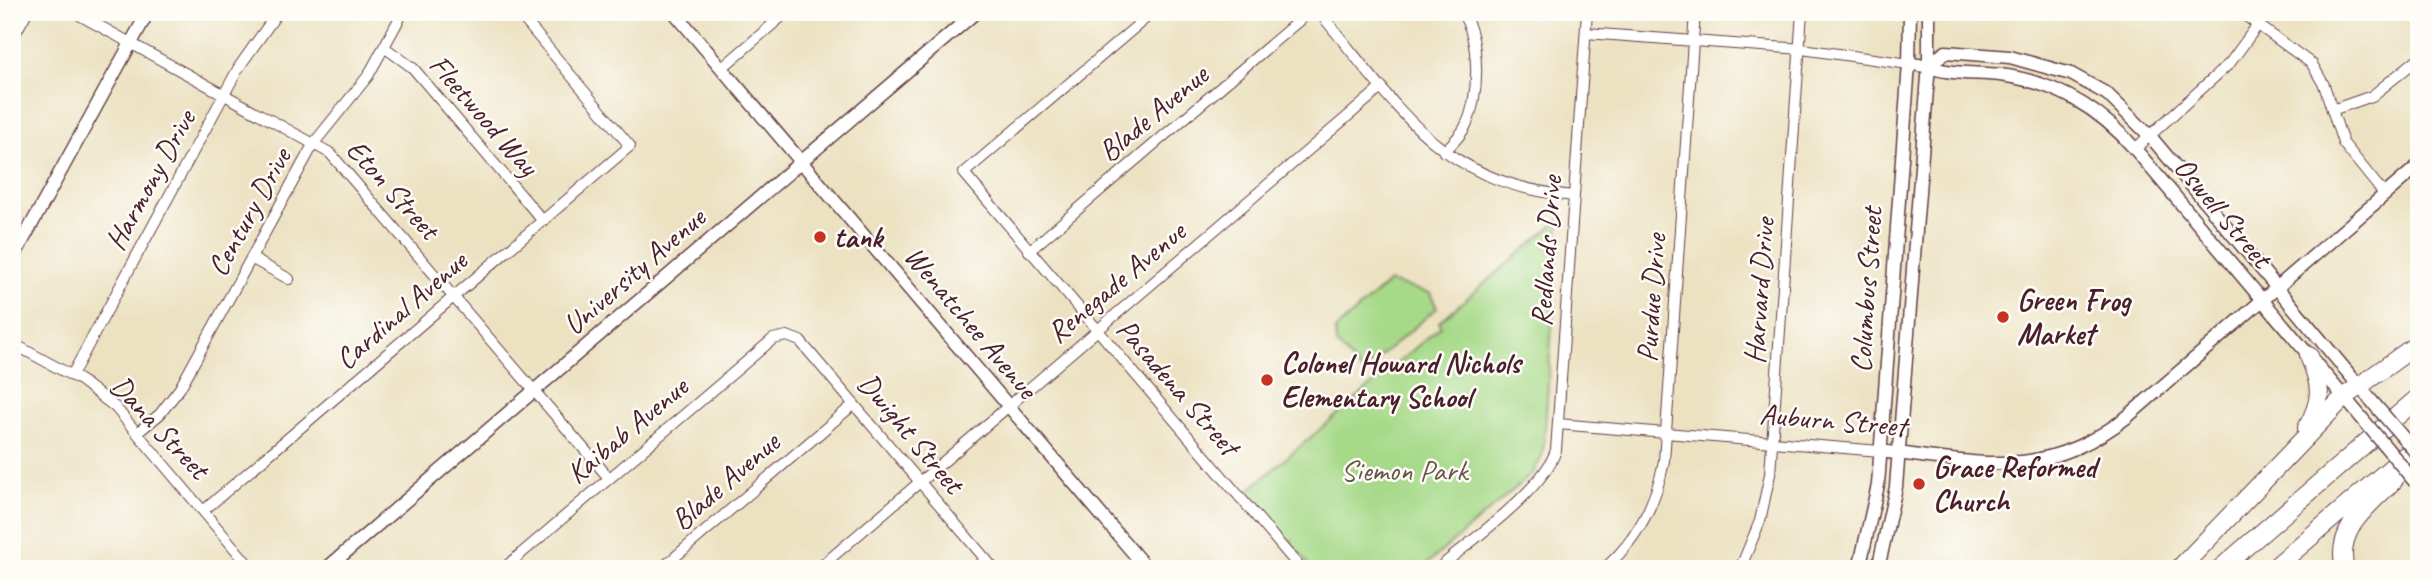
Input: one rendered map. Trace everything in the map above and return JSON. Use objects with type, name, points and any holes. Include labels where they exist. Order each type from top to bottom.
[{"type":"highway","points":[[2179,569],[2344,397],[2419,343]]},
{"type":"highway","points":[[2299,444],[2320,396],[2317,374],[2309,356]]},
{"type":"highway","points":[[2220,569],[2419,397]]},
{"type":"highway","points":[[2273,569],[2419,444]]},
{"type":"highway","points":[[2344,569],[2343,546],[2351,524],[2419,456]]},
{"type":"main road","points":[[12,260],[148,12]]},
{"type":"main road","name":"Wenatchee Avenue","points":[[674,12],[1147,569]]},
{"type":"main road","name":"University Avenue","points":[[326,569],[976,12]]},
{"type":"main road","name":"Columbus Street","points":[[1859,569],[1874,511],[1880,451],[1909,64],[1910,12]]},
{"type":"main road","name":"Columbus Street","points":[[1878,569],[1892,514],[1899,453],[1929,64],[1929,12]]},
{"type":"main road","name":"Oswell Street","points":[[1929,64],[1946,52],[2010,57],[2051,67],[2107,94],[2150,136],[2419,456]]},
{"type":"main road","name":"Oswell Street","points":[[1909,64],[1929,64],[1943,71],[2018,78],[2058,90],[2094,110],[2135,149],[2417,484]]},
{"type":"main road","name":"Auburn Street","points":[[1880,451],[1997,464],[2038,460],[2077,448],[2127,417],[2419,165]]},
{"type":"street","points":[[12,39],[27,12]]},
{"type":"street","name":"Eton Street","points":[[74,12],[314,143],[343,164],[609,478]]},
{"type":"street","name":"Harmony Drive","points":[[72,374],[224,94],[278,12]]},
{"type":"street","name":"Century Drive","points":[[137,433],[160,414],[180,388],[314,143],[368,76],[403,12]]},
{"type":"street","name":"Cardinal Avenue","points":[[203,511],[631,146],[518,12]]},
{"type":"street","points":[[722,68],[787,12]]},
{"type":"street","name":"Pasadena Street","points":[[1153,12],[964,173],[1301,569]]},
{"type":"street","name":"Blade Avenue","points":[[1030,251],[1309,12]]},
{"type":"street","points":[[1319,12],[1414,125],[1444,152],[1471,170],[1506,184],[1574,196]]},
{"type":"street","points":[[1444,152],[1466,126],[1472,105],[1475,39],[1461,12]]},
{"type":"street","name":"Redlands Drive","points":[[1438,569],[1539,481],[1552,462],[1558,424],[1587,12]]},
{"type":"street","name":"Purdue Drive","points":[[1604,569],[1625,548],[1648,514],[1661,478],[1695,41],[1695,12]]},
{"type":"street","name":"Harvard Drive","points":[[1740,569],[1766,498],[1773,440],[1802,12]]},
{"type":"street","points":[[2240,12],[2312,64],[2324,85],[2349,152],[2385,195]]},
{"type":"street","points":[[2135,149],[2230,63],[2267,12]]},
{"type":"street","name":"Oswell Street","points":[[1586,33],[1801,49],[1909,64]]},
{"type":"street","name":"Fleetwood Way","points":[[384,47],[413,68],[543,221]]},
{"type":"street","points":[[2332,110],[2372,96],[2419,58]]},
{"type":"street","name":"Renegade Avenue","points":[[818,569],[1382,87]]},
{"type":"street","points":[[251,258],[289,279]]},
{"type":"street","name":"Dwight Street","points":[[787,336],[800,341],[994,569]]},
{"type":"street","name":"Kaibab Avenue","points":[[503,569],[773,339],[787,336]]},
{"type":"street","name":"Dana Street","points":[[12,343],[72,374],[98,392],[137,433],[252,569]]},
{"type":"street","name":"Blade Avenue","points":[[661,569],[854,404]]},
{"type":"street","name":"Auburn Street","points":[[1558,424],[1880,451]]},
{"type":"street","points":[[975,569],[986,559]]},
{"type":"green space","name":"Siemon Park","points":[[1559,220],[1544,444],[1542,457],[1532,474],[1421,569],[1312,569],[1291,544],[1292,540],[1289,542],[1248,494],[1249,490],[1441,326],[1439,322]]},
{"type":"green space","points":[[1389,282],[1430,293],[1437,308],[1362,372],[1336,343],[1335,330]]},
{"type":"place","name":"tank","points":[[820,237]]},
{"type":"place","name":"Green Frog Market","points":[[2003,317]]},
{"type":"place","name":"Colonel Howard Nichols Elementary School","points":[[1267,380]]},
{"type":"place","name":"Grace Reformed Church","points":[[1919,484]]}]
